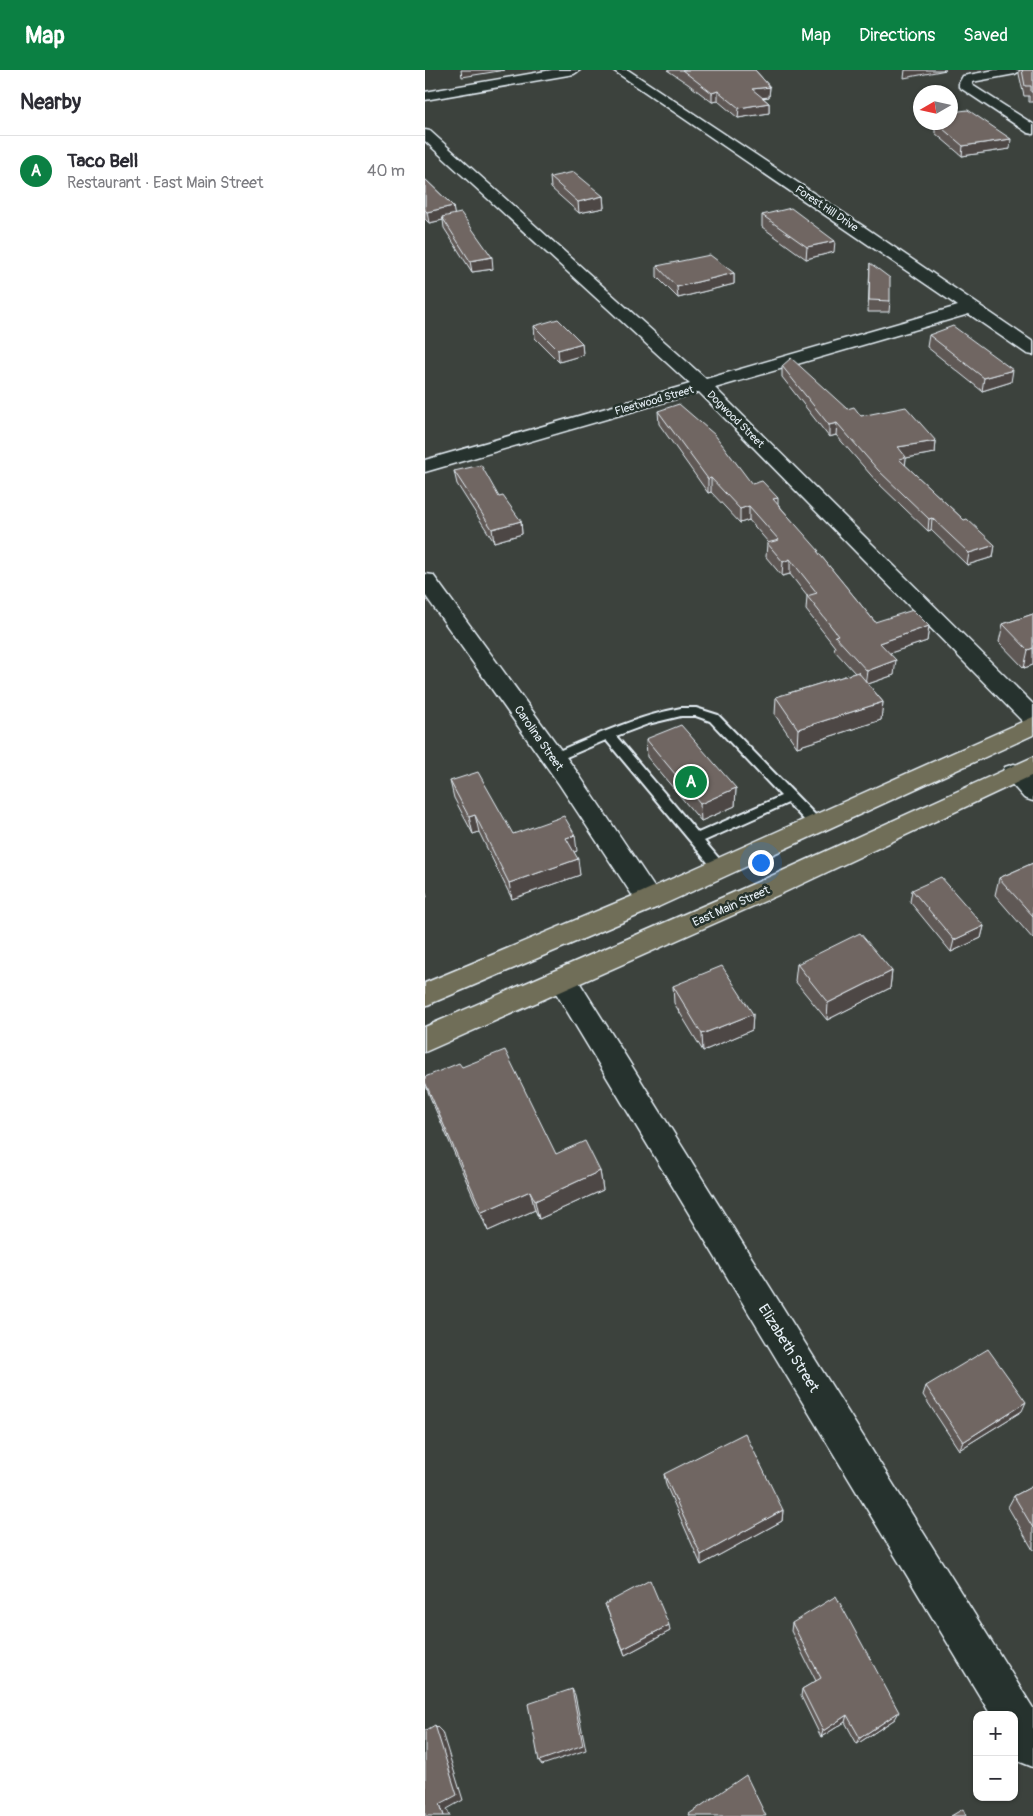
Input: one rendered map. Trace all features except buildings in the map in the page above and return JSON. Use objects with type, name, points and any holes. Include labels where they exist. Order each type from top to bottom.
[{"type":"main road","points":[[425,995],[649,900],[1033,725]]},
{"type":"main road","name":"East Main Street","points":[[425,1040],[776,886],[1023,769]]},
{"type":"street","points":[[425,96],[574,70]]},
{"type":"street","name":"Forest Hill Drive","points":[[619,70],[861,231],[1033,350]]},
{"type":"street","points":[[1015,70],[969,79],[965,83],[966,87],[1033,130]]},
{"type":"street","name":"Dogwood Street","points":[[425,134],[703,386],[1033,718]]},
{"type":"street","name":"Fleetwood Street","points":[[425,466],[970,308]]},
{"type":"street","name":"Carolina Street","points":[[425,580],[553,758],[649,900]]},
{"type":"street","points":[[1023,769],[1033,792]]},
{"type":"street","name":"Elizabeth Street","points":[[563,980],[1012,1711]]},
{"type":"street","name":"Elizabeth Street","points":[[1018,1722],[1033,1746]]},
{"type":"lane","points":[[553,758],[650,719],[696,712],[714,718],[816,824]]},
{"type":"lane","points":[[609,736],[720,868]]},
{"type":"lane","points":[[695,839],[790,797]]},
{"type":"place","name":"Taco Bell","points":[[691,782]]}]
